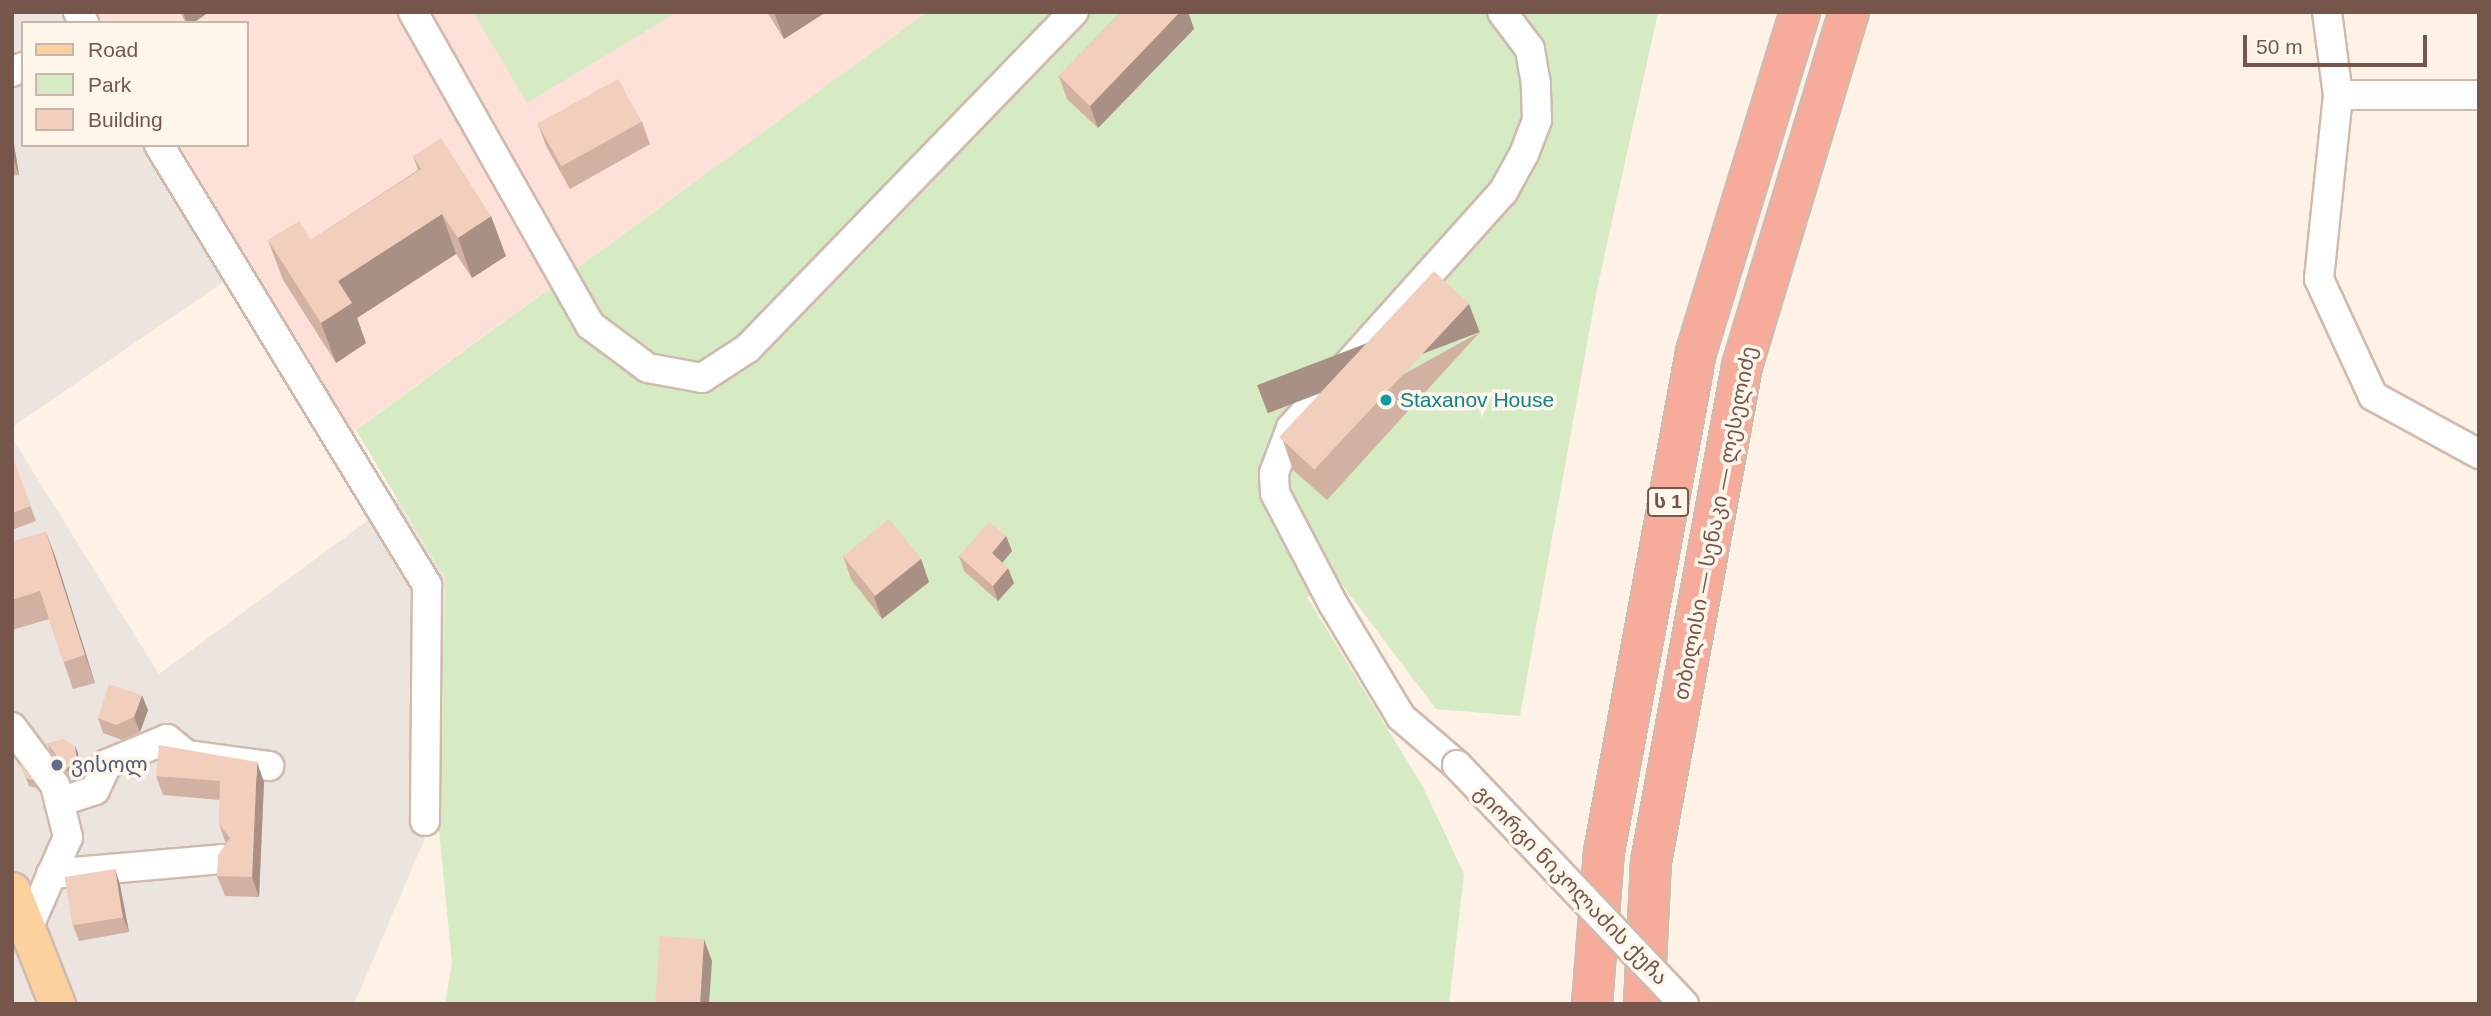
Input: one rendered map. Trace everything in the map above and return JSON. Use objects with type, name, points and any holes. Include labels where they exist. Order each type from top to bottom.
[{"type":"highway","name":"ს 1","points":[[1592,1004],[1604,852],[1696,352],[1800,12]]},
{"type":"highway","name":"თბილისი — სენაკი — ლესელიძე","points":[[1644,1004],[1651,862],[1742,366],[1849,12]]},
{"type":"main road","points":[[12,890],[57,1004]]},
{"type":"street","points":[[413,12],[590,325],[648,368],[702,378],[748,348],[1074,12]]},
{"type":"street","name":"გიორგი ნიკოლაძის ქუჩა","points":[[1502,12],[1530,49],[1536,84],[1537,120],[1524,154],[1503,192],[1291,428],[1274,473],[1275,493],[1326,591],[1401,717],[1457,765],[1684,1004]]},
{"type":"street","points":[[2327,12],[2338,95],[2319,279],[2373,396],[2479,454]]},
{"type":"street","points":[[2338,95],[2479,95]]},
{"type":"street","points":[[160,147],[427,585],[425,821]]},
{"type":"street","points":[[12,727],[55,785],[68,837],[27,928]]},
{"type":"street","points":[[59,802],[94,790],[107,764],[167,739],[187,755],[270,766]]},
{"type":"street","points":[[51,874],[221,859]]},
{"type":"shaded area","points":[[12,12],[63,12],[68,21],[21,21],[21,147],[146,147],[228,279],[12,427]]},
{"type":"shaded area","points":[[63,12],[927,12],[332,447],[146,147],[248,147],[248,21],[68,21]]},
{"type":"shaded area","points":[[12,438],[159,674],[397,499],[446,580],[437,810],[354,1004],[12,1004]]},
{"type":"green space","points":[[473,12],[677,12],[527,103]]},
{"type":"green space","points":[[927,12],[1658,12],[1596,294],[1520,716],[1436,709],[1340,582],[1307,597],[1423,787],[1464,874],[1449,1004],[445,1004],[452,963],[437,810],[446,580],[356,430]]},
{"type":"building","points":[[1121,12],[1180,12],[1090,106],[1059,76]]},
{"type":"building","points":[[618,79],[642,122],[561,166],[538,124]]},
{"type":"building","points":[[441,138],[491,216],[458,238],[442,214],[338,281],[352,303],[321,323],[268,240],[299,221],[311,240],[421,169],[413,156]]},
{"type":"building","points":[[1434,271],[1469,304],[1314,470],[1279,437]]},
{"type":"building","points":[[12,457],[31,506],[12,513]]},
{"type":"building","points":[[889,519],[921,559],[875,596],[843,556]]},
{"type":"building","points":[[989,522],[1006,536],[992,553],[1008,568],[993,586],[959,556]]},
{"type":"building","points":[[46,532],[85,655],[63,662],[40,591],[12,600],[12,542]]},
{"type":"building","points":[[109,684],[142,695],[134,717],[116,725],[98,718]]},
{"type":"building","points":[[63,739],[75,746],[77,760],[67,769],[47,743]]},
{"type":"building","points":[[159,745],[257,762],[252,877],[217,876],[218,855],[230,838],[219,824],[220,781],[156,776]]},
{"type":"building","points":[[19,760],[33,780],[26,778]]},
{"type":"building","points":[[115,869],[123,917],[72,925],[65,877]]},
{"type":"building","points":[[660,936],[704,939],[699,1004],[655,1004]]},
{"type":"place","name":"Staxanov House","points":[[1386,400]]},
{"type":"place","name":"ვისოლ","points":[[57,765]]}]
